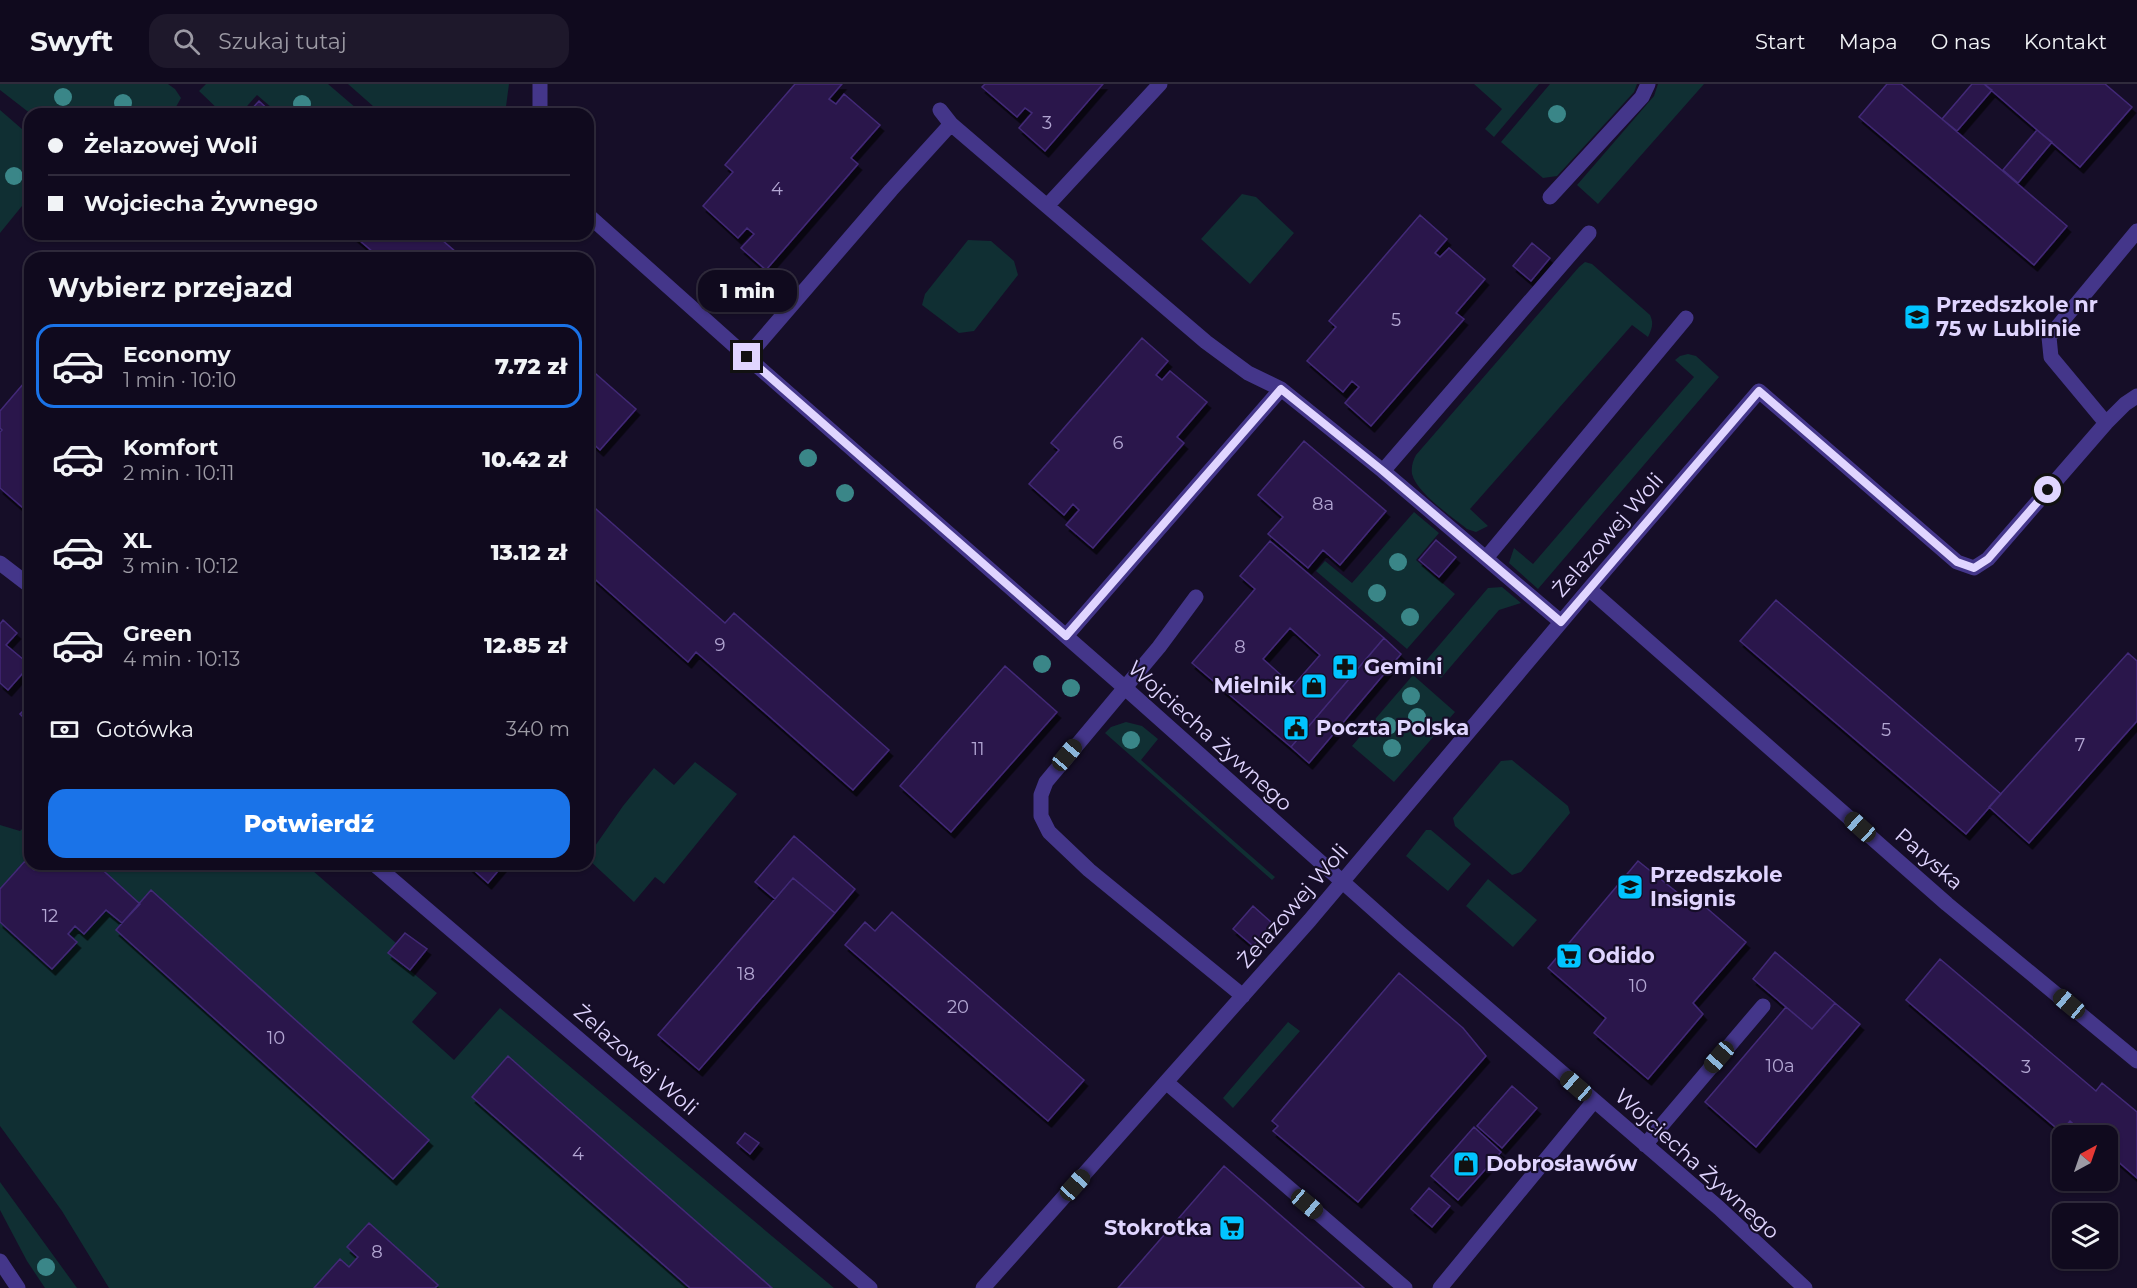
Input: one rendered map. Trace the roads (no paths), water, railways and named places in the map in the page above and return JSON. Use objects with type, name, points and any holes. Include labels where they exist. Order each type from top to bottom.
[{"type":"street","points":[[540,84],[540,108]]},
{"type":"street","points":[[1047,206],[1160,84]]},
{"type":"street","points":[[1550,197],[1642,97],[1648,84]]},
{"type":"street","points":[[940,110],[951,124],[1206,342],[1248,373],[1281,389],[1383,471],[1561,622]]},
{"type":"street","points":[[747,357],[891,189],[951,124]]},
{"type":"street","name":"Wojciecha Żywnego","points":[[594,220],[1342,882],[1719,1208],[1805,1288]]},
{"type":"street","points":[[2106,423],[2051,357],[2049,337],[2137,231]]},
{"type":"street","points":[[1383,471],[1589,232]]},
{"type":"street","points":[[1485,558],[1686,318]]},
{"type":"street","points":[[1066,636],[1281,389]]},
{"type":"street","name":"Żelazowej Woli","points":[[983,1288],[1342,882],[1759,391],[1957,562],[1974,568],[1988,559],[2106,423],[2125,404],[2137,396]]},
{"type":"street","points":[[0,563],[24,581]]},
{"type":"street","name":"Paryska","points":[[1589,589],[1947,904],[2137,1061]]},
{"type":"street","points":[[1196,597],[1159,647],[1046,782],[1041,795],[1041,816],[1049,832],[1089,870],[1243,996]]},
{"type":"street","name":"Żelazowej Woli","points":[[381,870],[870,1288]]},
{"type":"street","points":[[1645,1144],[1762,1006]]},
{"type":"street","points":[[1167,1082],[1405,1288]]},
{"type":"street","points":[[1440,1288],[1594,1101]]},
{"type":"street","points":[[0,1261],[18,1288]]},
{"type":"place","name":"Przedszkole nr 75 w Lublinie","points":[[1917,317]]},
{"type":"place","name":"Gemini","points":[[1345,667]]},
{"type":"place","name":"Mielnik","points":[[1314,686]]},
{"type":"place","name":"Poczta Polska","points":[[1296,728]]},
{"type":"place","name":"Przedszkole Insignis","points":[[1630,887]]},
{"type":"place","name":"Odido","points":[[1569,956]]},
{"type":"place","name":"Dobrosławów","points":[[1466,1164]]},
{"type":"place","name":"Stokrotka","points":[[1232,1228]]}]
